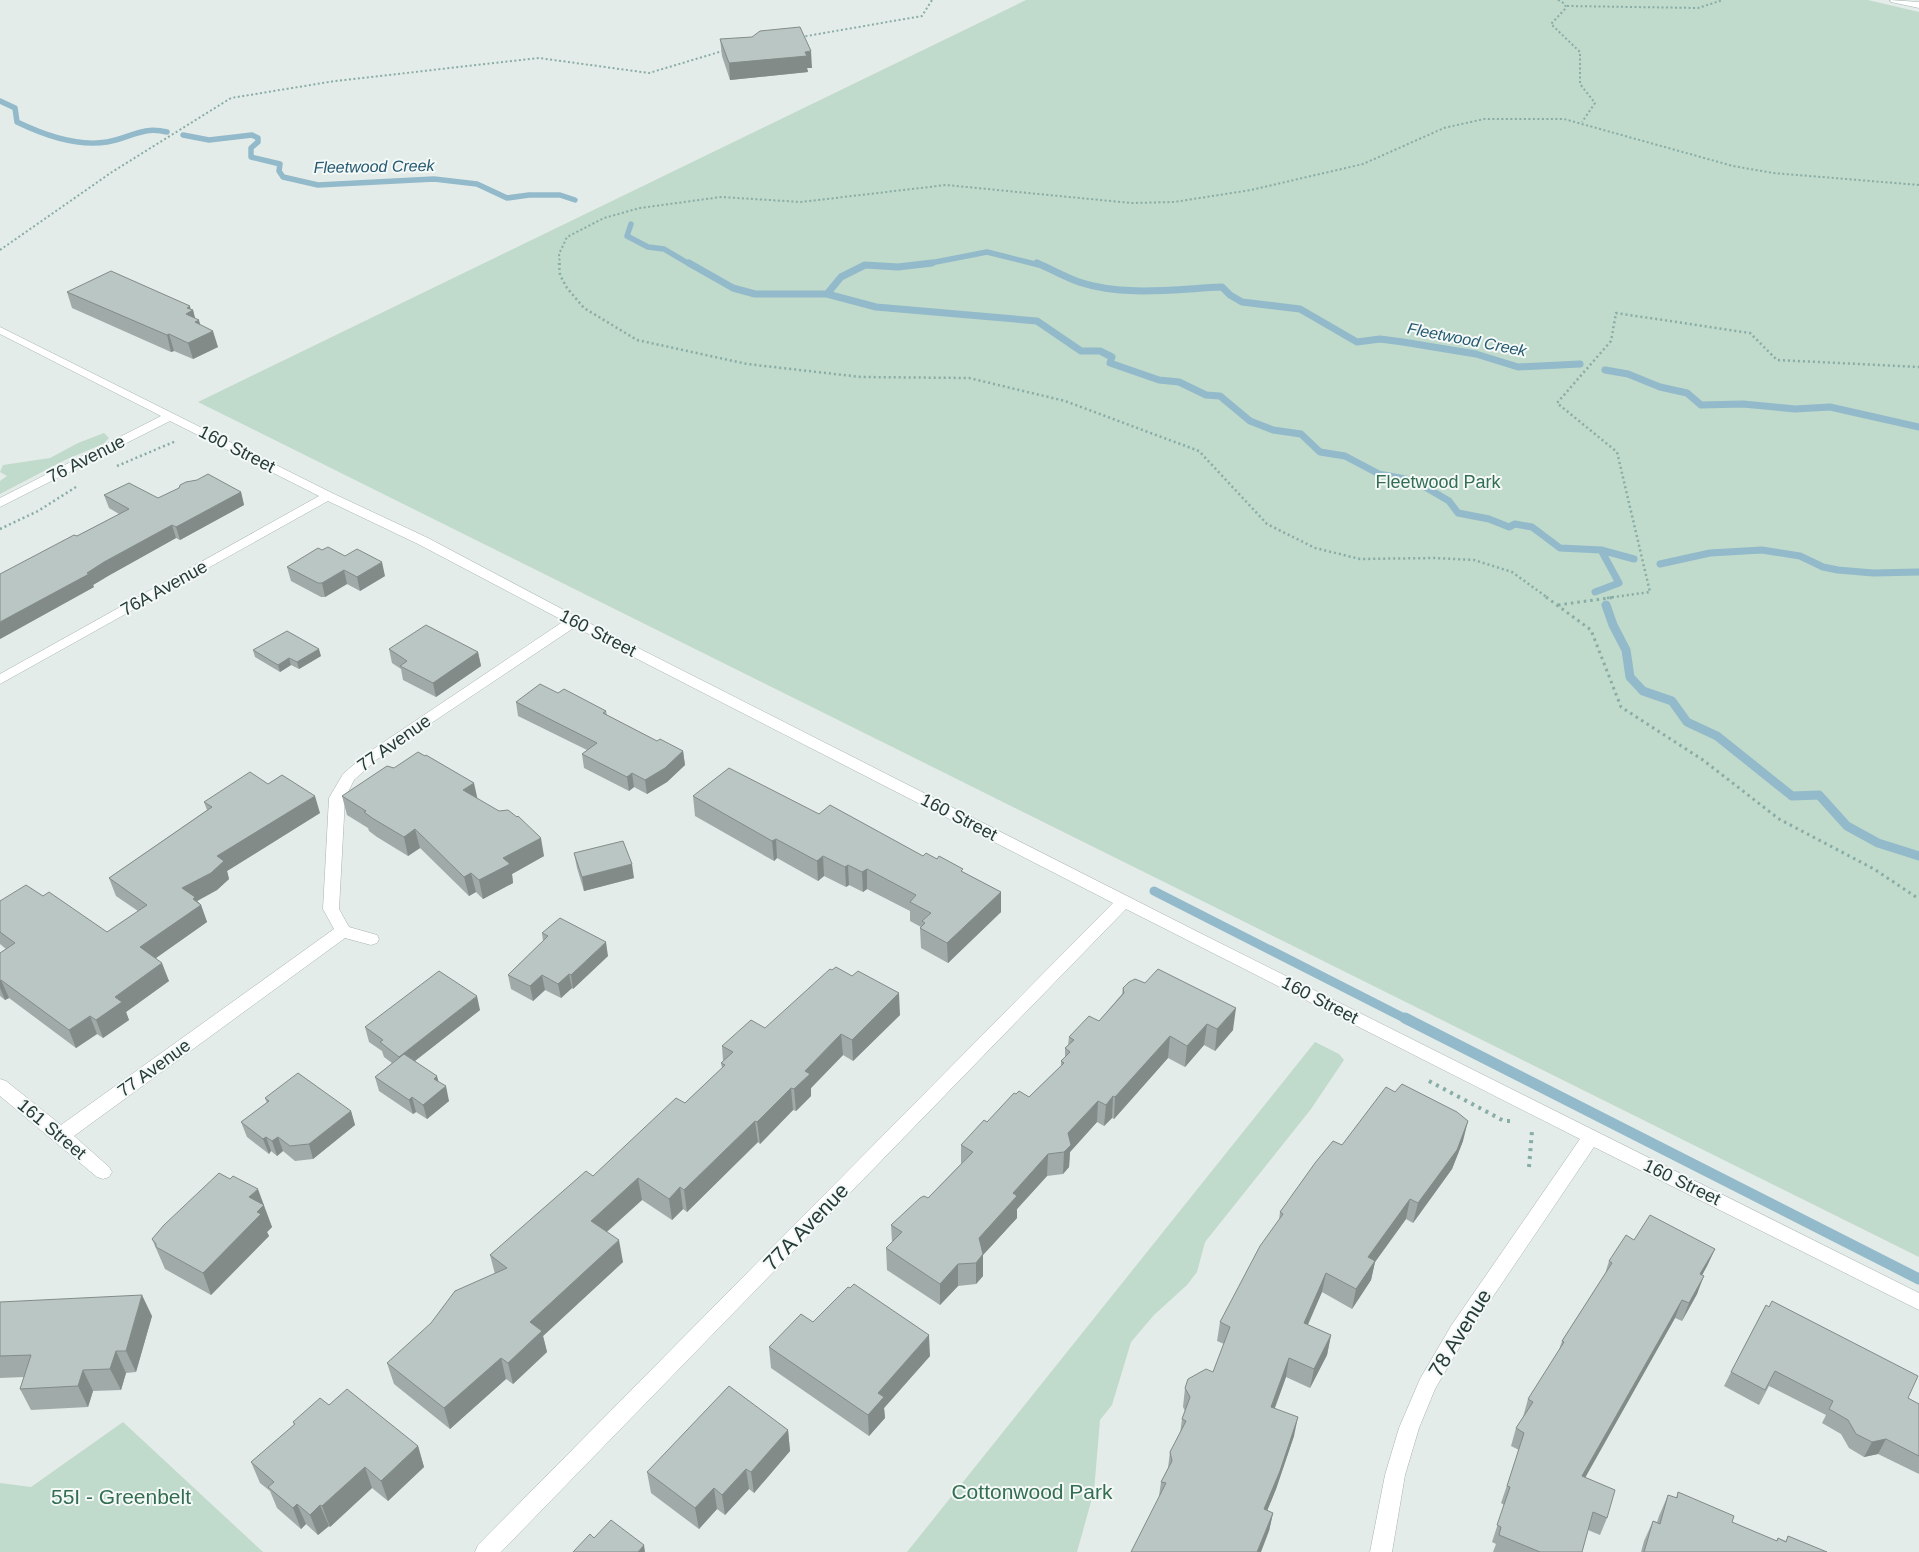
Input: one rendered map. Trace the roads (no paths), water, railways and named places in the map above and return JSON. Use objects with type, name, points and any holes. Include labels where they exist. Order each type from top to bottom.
[{"type":"street","points":[[1894,0],[1919,5]]},
{"type":"street","name":"160 Street","points":[[0,330],[328,496],[489,574],[508,587],[574,621],[1919,1302]]},
{"type":"street","name":"76 Avenue","points":[[0,503],[171,416]]},
{"type":"street","name":"76A Avenue","points":[[0,680],[328,496]]},
{"type":"street","name":"77 Avenue","points":[[61,1135],[343,931],[331,910],[337,798],[348,777],[371,757],[574,621]]},
{"type":"street","name":"77A Avenue","points":[[486,1552],[1124,901]]},
{"type":"street","points":[[343,931],[370,939]]},
{"type":"street","name":"161 Street","points":[[0,1086],[103,1172]]},
{"type":"street","name":"78 Avenue","points":[[1381,1552],[1395,1475],[1408,1428],[1427,1385],[1458,1332],[1591,1137]]},
{"type":"waterway","name":"Fleetwood Creek","points":[[0,101],[15,108],[17,122],[61,139],[96,143],[115,140],[143,131],[167,132]]},
{"type":"waterway","name":"Fleetwood Creek","points":[[183,135],[209,140],[252,135],[258,138],[258,142],[251,148],[251,157],[280,164],[279,171],[283,177],[318,185],[434,179],[477,184],[507,198],[529,195],[560,195],[575,200]]},
{"type":"waterway","name":"Fleetwood Creek","points":[[631,224],[627,236],[648,247],[664,249],[691,265]]},
{"type":"waterway","name":"Fleetwood Creek","points":[[928,264],[987,252],[1039,265]]},
{"type":"waterway","name":"Fleetwood Creek","points":[[689,263],[733,288],[755,294],[827,294]]},
{"type":"waterway","name":"Fleetwood Creek","points":[[928,264],[932,263]]},
{"type":"waterway","name":"Fleetwood Creek","points":[[1037,263],[1068,278],[1096,287],[1132,291],[1222,287],[1230,295],[1242,302],[1300,309],[1357,342],[1380,339],[1403,342],[1476,354],[1518,367],[1580,364]]},
{"type":"waterway","name":"Fleetwood Creek","points":[[827,294],[841,277],[865,265],[898,267],[928,264]]},
{"type":"waterway","name":"Fleetwood Creek","points":[[920,265],[928,264]]},
{"type":"waterway","points":[[827,294],[876,307],[1037,321],[1081,351],[1100,351],[1112,357],[1110,363],[1159,380],[1179,382],[1206,395],[1220,396],[1250,421],[1273,430],[1301,434],[1320,452],[1345,456],[1379,474],[1415,481],[1449,501],[1458,513],[1489,519],[1509,527],[1515,524],[1532,527],[1560,548],[1601,550]]},
{"type":"waterway","name":"Fleetwood Creek","points":[[1605,370],[1628,374],[1660,387],[1687,393],[1701,405],[1743,404],[1795,409],[1830,407],[1919,427]]},
{"type":"waterway","points":[[1595,592],[1619,583],[1601,550]]},
{"type":"waterway","points":[[1601,550],[1634,559]]},
{"type":"waterway","points":[[1660,564],[1710,553],[1762,550],[1800,556],[1823,567],[1838,570],[1873,573],[1919,572]]},
{"type":"waterway","points":[[1606,605],[1613,625],[1626,650],[1630,677],[1643,691],[1672,701],[1687,722],[1717,736],[1792,796],[1819,795],[1847,826],[1878,843],[1919,856]]},
{"type":"waterway","points":[[1154,891],[1408,1020]]},
{"type":"waterway","points":[[1405,1018],[1919,1279]]},
{"type":"park label","name":"Fleetwood Park","points":[[1438,482]]},
{"type":"park label","name":"Cottonwood Park","points":[[1032,1492]]},
{"type":"park label","name":"55I - Greenbelt","points":[[121,1497]]}]
